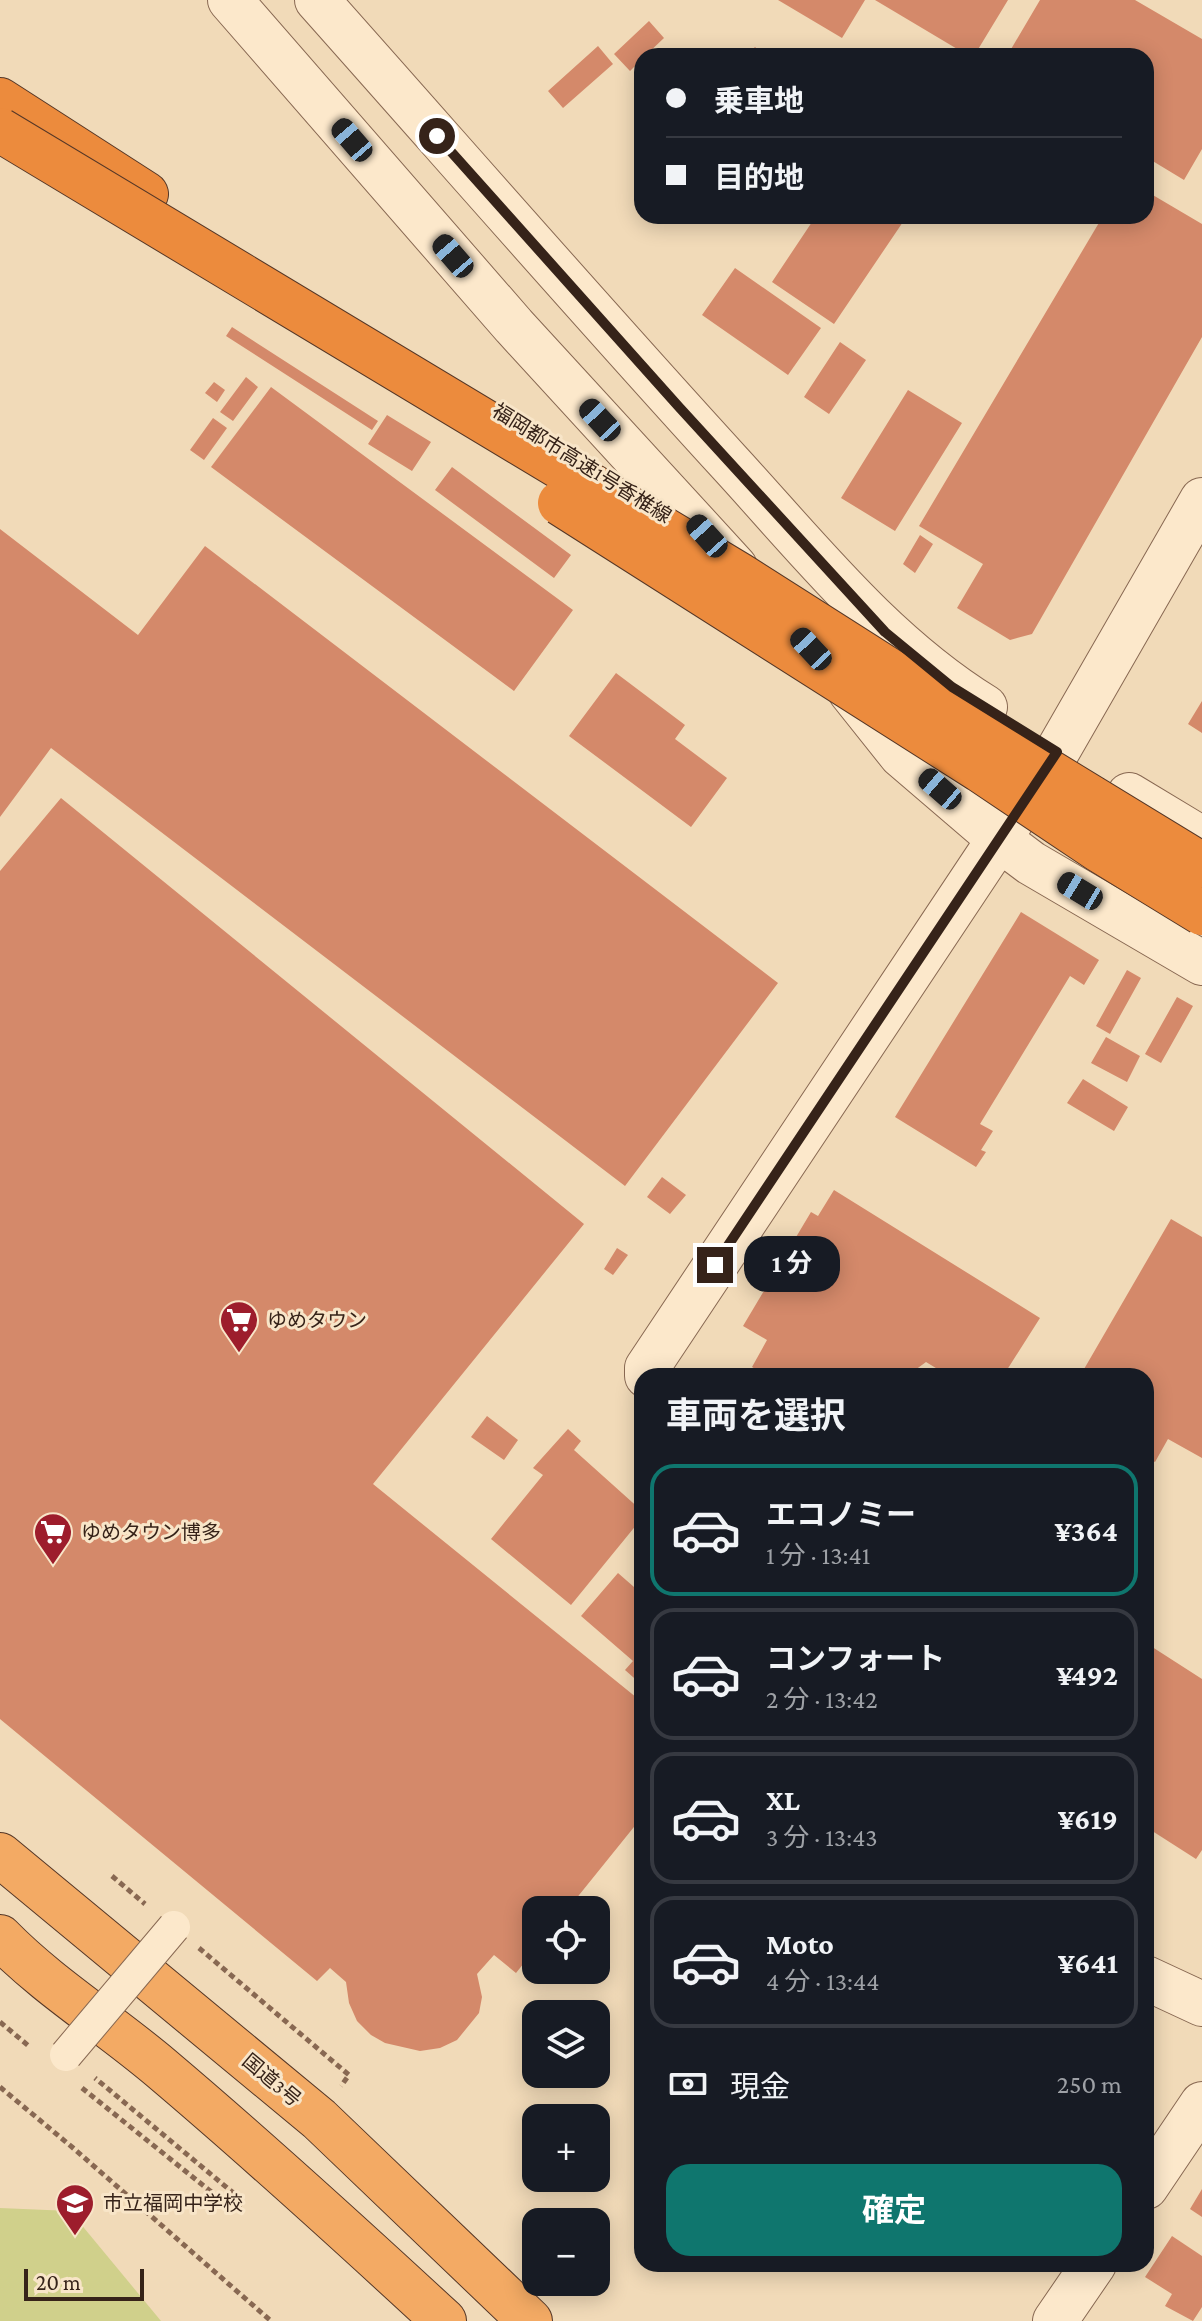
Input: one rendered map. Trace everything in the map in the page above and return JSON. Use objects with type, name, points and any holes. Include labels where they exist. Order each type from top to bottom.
[{"type":"highway","name":"福岡都市高速1号香椎線","points":[[0,100],[264,271],[433,370],[740,561],[1035,752],[1202,853]]},
{"type":"highway","name":"福岡都市高速1号香椎線","points":[[0,130],[738,574],[1030,760],[1202,865]]},
{"type":"highway","points":[[420,385],[546,493],[980,770],[1099,850],[1202,913]]},
{"type":"highway","name":"国道3号","points":[[0,1855],[319,2119],[530,2321]]},
{"type":"highway","points":[[0,1937],[25,1963],[159,2066],[327,2211],[444,2321]]},
{"type":"street","points":[[230,0],[514,326],[853,695],[901,755],[1031,863],[1202,963]]},
{"type":"street","points":[[317,0],[679,407],[885,632],[952,687],[1202,839]]},
{"type":"street","points":[[647,1368],[1057,752],[1202,500]]},
{"type":"street","points":[[59,2063],[174,1927]]},
{"type":"street","points":[[1154,1982],[1202,2004]]},
{"type":"street","points":[[1154,2175],[1202,2104]]},
{"type":"street","points":[[1055,2321],[1089,2272]]},
{"type":"path","points":[[0,2022],[59,2063],[243,2201],[235,2211],[59,2063]]},
{"type":"path","points":[[0,2087],[271,2321]]},
{"type":"shaded area","points":[[0,2208],[70,2211],[161,2321],[0,2321]]},
{"type":"building","points":[[778,0],[865,0],[842,38]]},
{"type":"building","points":[[875,0],[1008,0],[979,48],[956,48]]},
{"type":"building","points":[[1040,0],[1135,0],[1202,39],[1202,149],[1184,180],[1154,162],[1154,48],[1012,48]]},
{"type":"building","points":[[649,21],[664,38],[653,48],[634,48],[634,67],[630,71],[614,54]]},
{"type":"building","points":[[598,46],[613,64],[563,108],[548,91]]},
{"type":"building","points":[[1154,196],[1202,224],[1202,337],[1032,634],[1010,640],[957,608],[983,564],[919,526],[1098,224],[1154,224]]},
{"type":"building","points":[[811,224],[902,224],[834,324],[772,282]]},
{"type":"building","points":[[735,268],[821,328],[788,375],[702,315]]},
{"type":"building","points":[[232,327],[378,421],[372,430],[226,336]]},
{"type":"building","points":[[840,342],[866,360],[829,414],[804,397]]},
{"type":"building","points":[[246,377],[258,387],[233,421],[220,412]]},
{"type":"building","points":[[214,382],[225,390],[217,402],[205,393]]},
{"type":"building","points":[[271,387],[573,610],[514,691],[211,467]]},
{"type":"building","points":[[908,390],[962,423],[895,531],[841,498]]},
{"type":"building","points":[[387,415],[431,442],[412,471],[368,444]]},
{"type":"building","points":[[213,418],[227,428],[204,460],[190,450]]},
{"type":"building","points":[[452,467],[571,555],[554,578],[435,490]]},
{"type":"building","points":[[0,529],[138,635],[205,546],[778,983],[625,1186],[51,748],[0,817]]},
{"type":"building","points":[[920,535],[933,544],[915,573],[903,564]]},
{"type":"building","points":[[616,673],[685,725],[675,739],[727,778],[691,827],[569,736]]},
{"type":"building","points":[[1202,701],[1202,733],[1188,724]]},
{"type":"building","name":"ゆめタウン","points":[[61,798],[584,1224],[373,1484],[634,1696],[634,1827],[578,1896],[522,1896],[522,1966],[516,1973],[494,1955],[477,1974],[482,1997],[479,2013],[457,2040],[440,2048],[420,2051],[385,2043],[371,2035],[357,2021],[349,2003],[346,1982],[330,1968],[317,1981],[0,1719],[0,871]]},
{"type":"building","points":[[1021,912],[1099,960],[1084,985],[1070,976],[980,1124],[993,1131],[981,1150],[986,1152],[976,1167],[895,1117]]},
{"type":"building","points":[[1127,970],[1141,978],[1110,1034],[1096,1026]]},
{"type":"building","points":[[1177,997],[1193,1006],[1161,1063],[1145,1054]]},
{"type":"building","points":[[1106,1037],[1140,1056],[1127,1082],[1091,1063]]},
{"type":"building","points":[[1083,1079],[1128,1107],[1114,1131],[1067,1103]]},
{"type":"building","points":[[662,1177],[686,1195],[670,1214],[647,1197]]},
{"type":"building","points":[[834,1190],[1040,1318],[1008,1368],[936,1368],[926,1362],[918,1368],[754,1368],[767,1340],[743,1326],[811,1212],[818,1216]]},
{"type":"building","points":[[1171,1219],[1202,1237],[1202,1458],[1168,1439],[1154,1461],[1154,1368],[1085,1368]]},
{"type":"building","points":[[617,1248],[628,1255],[613,1275],[604,1269]]},
{"type":"building","points":[[487,1416],[518,1440],[504,1460],[471,1437]]},
{"type":"building","points":[[568,1429],[581,1441],[574,1450],[634,1504],[634,1528],[571,1605],[491,1539],[543,1475],[533,1468]]},
{"type":"building","points":[[618,1573],[634,1587],[634,1678],[625,1670],[633,1661],[581,1616]]},
{"type":"building","points":[[1154,1648],[1202,1679],[1202,1850],[1196,1859],[1154,1832]]},
{"type":"building","points":[[1202,2189],[1202,2217],[1190,2209]]},
{"type":"building","points":[[1172,2236],[1202,2256],[1202,2307],[1193,2321],[1165,2306],[1172,2294],[1145,2277],[1148,2272],[1154,2272],[1154,2263]]},
{"type":"place","name":"ゆめタウン","points":[[239,1354]]},
{"type":"place","name":"ゆめタウン博多","points":[[53,1566]]},
{"type":"place","name":"市立福岡中学校","points":[[75,2237]]},
{"type":"route","points":[[437,136],[885,632],[952,687],[1057,752],[715,1265]]}]
